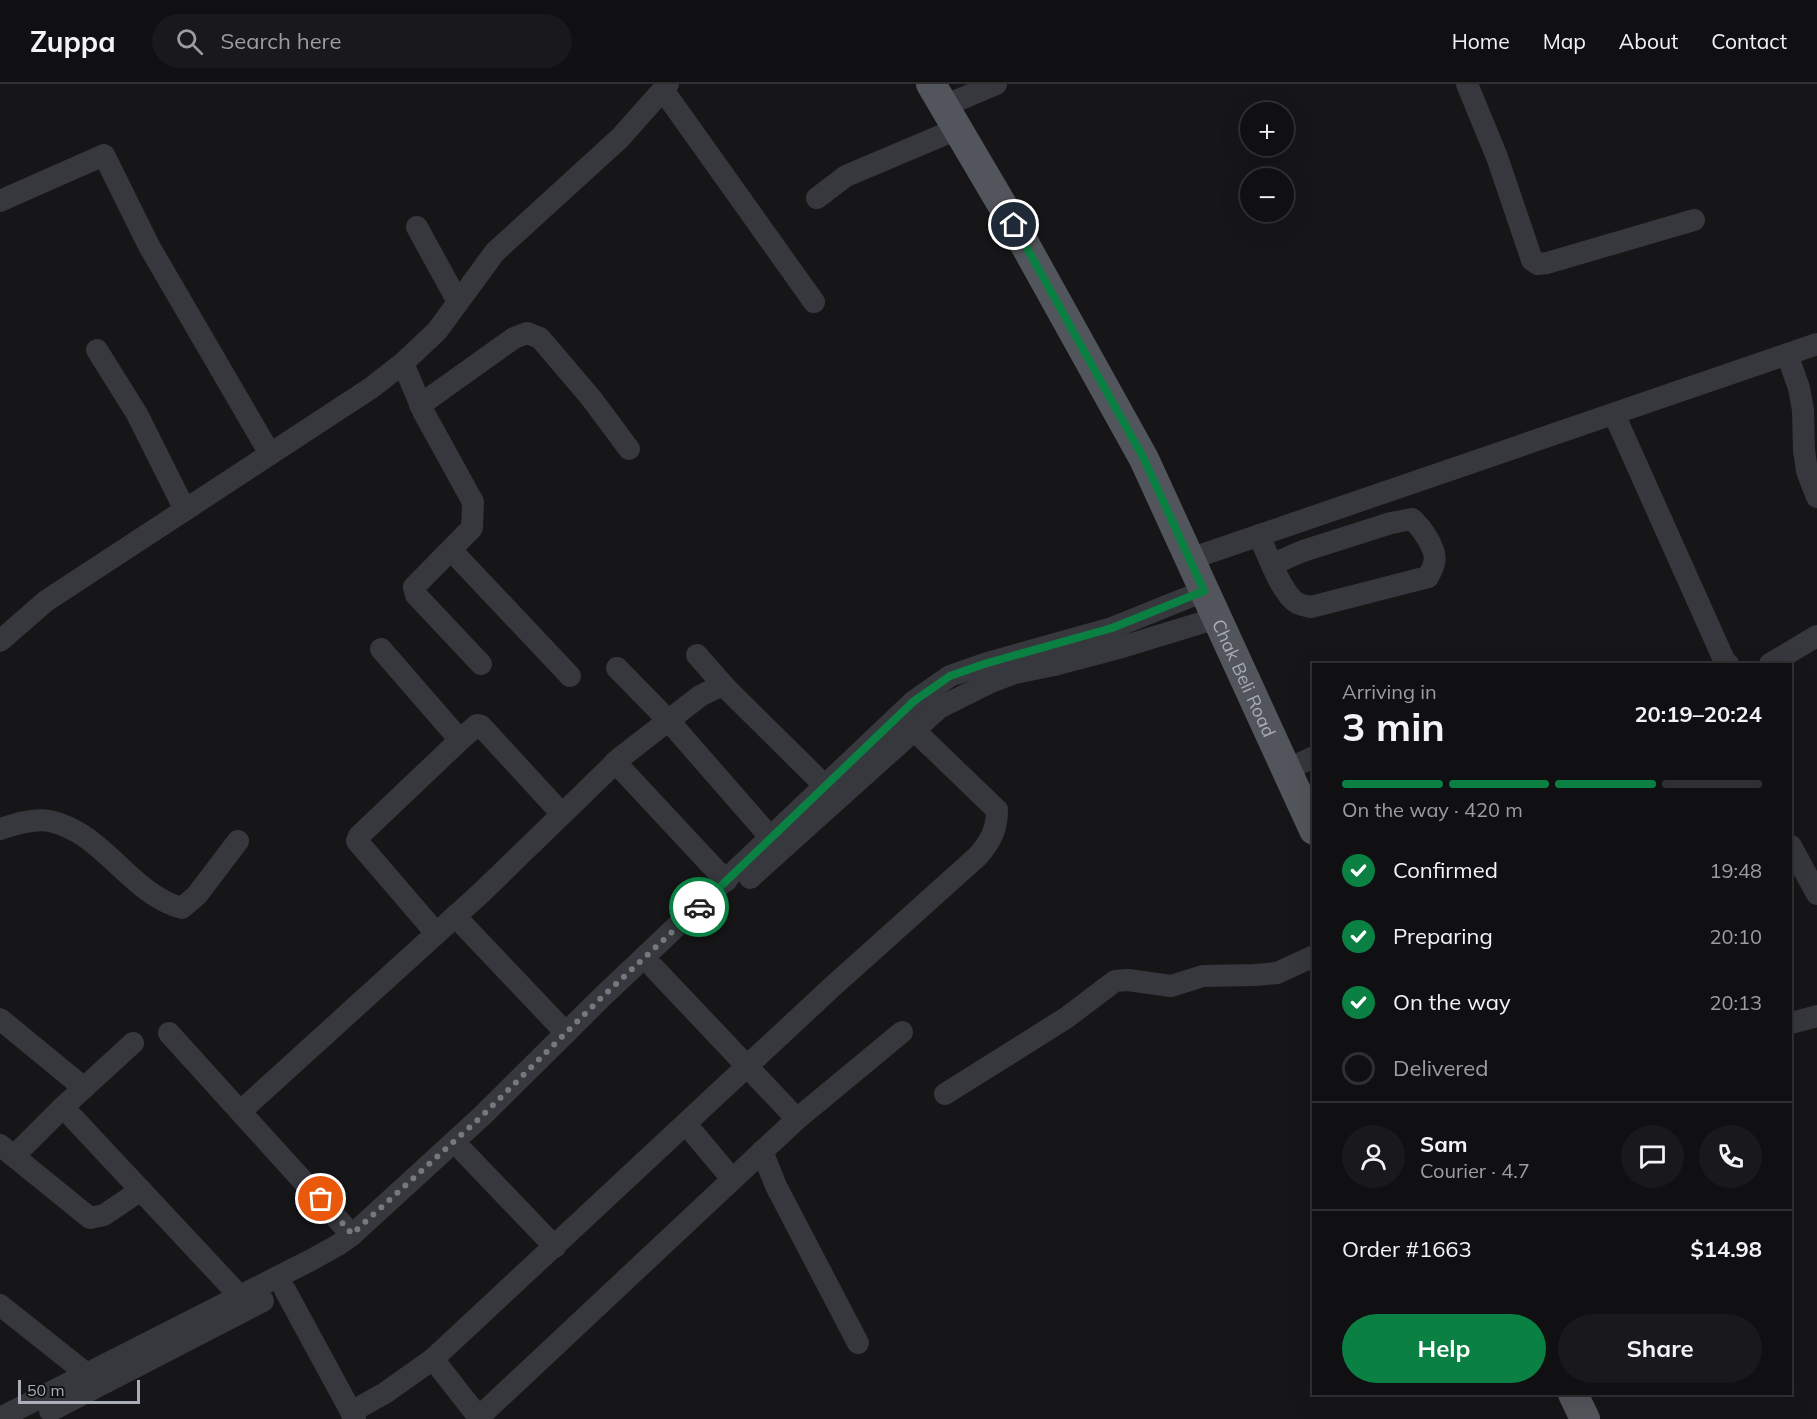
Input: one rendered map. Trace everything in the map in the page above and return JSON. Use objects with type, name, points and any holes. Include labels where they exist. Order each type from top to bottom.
[{"type":"main road","name":"Chak Beli Road","points":[[944,106],[1014,225],[1144,459],[1312,827]]},
{"type":"main road","points":[[1573,1395],[1585,1419]]},
{"type":"street","points":[[817,198],[944,106],[996,84]]},
{"type":"street","points":[[1467,84],[1497,157],[1532,260],[1538,264],[1695,220]]},
{"type":"street","points":[[0,641],[46,601],[371,388],[403,363],[437,331],[495,252],[620,138],[666,87],[814,302]]},
{"type":"street","points":[[0,201],[104,155],[149,246],[270,454]]},
{"type":"street","points":[[417,227],[458,302]]},
{"type":"street","points":[[420,405],[514,338],[527,333],[540,338],[591,398],[629,449]]},
{"type":"street","points":[[1190,559],[1817,344]]},
{"type":"street","points":[[97,350],[137,414],[185,510]]},
{"type":"street","points":[[1787,354],[1799,388],[1803,410],[1805,461],[1817,498]]},
{"type":"street","points":[[403,363],[420,405],[473,502],[472,528],[414,586],[416,594],[481,664]]},
{"type":"street","points":[[1614,414],[1726,663]]},
{"type":"street","points":[[1259,535],[1273,564],[1290,596],[1298,603],[1311,607],[1428,577],[1435,557],[1421,527],[1412,519],[1391,523],[1303,550],[1273,564]]},
{"type":"street","points":[[452,550],[570,676]]},
{"type":"street","points":[[0,1418],[87,1374],[246,1302],[285,1290],[362,1245],[412,1201],[463,1151],[726,881],[914,701],[950,676],[984,664],[1112,628],[1204,591]]},
{"type":"street","points":[[33,1419],[246,1302],[338,1245],[482,1116],[566,1033],[654,969],[698,926],[939,708],[991,682],[1015,673],[1111,650],[1217,618]]},
{"type":"street","points":[[1772,663],[1817,636]]},
{"type":"street","points":[[381,649],[460,740]]},
{"type":"street","points":[[697,655],[726,688],[825,786]]},
{"type":"street","points":[[617,668],[668,720],[771,838]]},
{"type":"street","points":[[241,1111],[455,916],[615,762],[700,696],[718,687],[726,688]]},
{"type":"street","points":[[436,933],[357,841],[359,836],[460,740],[477,725],[481,726],[562,814]]},
{"type":"street","points":[[285,1290],[353,1416],[433,1359],[747,1066],[978,856],[990,842],[997,823],[997,810],[914,730]]},
{"type":"street","points":[[1286,770],[1312,758]]},
{"type":"street","points":[[615,762],[726,881]]},
{"type":"street","points":[[0,830],[20,823],[49,821],[73,830],[154,896],[168,904],[182,908],[197,895],[238,842]]},
{"type":"street","points":[[1792,848],[1817,894]]},
{"type":"street","points":[[455,916],[566,1033]]},
{"type":"street","points":[[945,1094],[1066,1018],[1115,981],[1128,980],[1171,986],[1203,976],[1277,973],[1312,957]]},
{"type":"street","points":[[654,969],[797,1119]]},
{"type":"street","points":[[1792,1023],[1817,1016]]},
{"type":"street","points":[[0,1019],[84,1088]]},
{"type":"street","points":[[433,1359],[480,1418],[762,1151],[902,1032]]},
{"type":"street","points":[[169,1033],[352,1234]]},
{"type":"street","points":[[132,1043],[63,1107],[7,1150],[90,1218],[104,1215],[141,1190]]},
{"type":"street","points":[[63,1107],[246,1302]]},
{"type":"street","points":[[686,1124],[732,1179]]},
{"type":"street","points":[[463,1151],[555,1247]]},
{"type":"street","points":[[762,1151],[776,1186],[858,1343]]},
{"type":"street","points":[[0,1305],[87,1374]]},
{"type":"way so far","points":[[321,1199],[352,1234],[482,1116],[601,998],[699,907]]},
{"type":"route","points":[[699,907],[914,701],[950,676],[984,664],[1112,628],[1204,591],[1144,459],[1014,225]]}]
